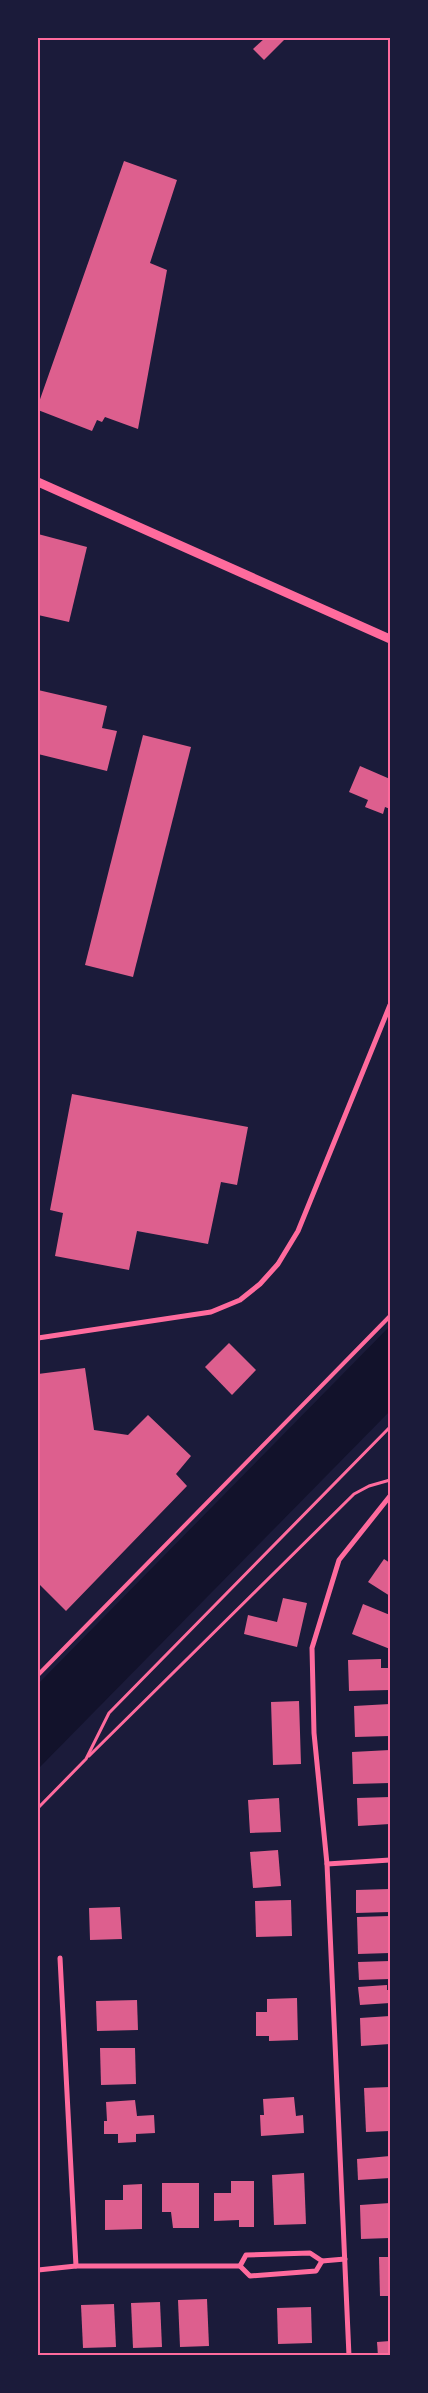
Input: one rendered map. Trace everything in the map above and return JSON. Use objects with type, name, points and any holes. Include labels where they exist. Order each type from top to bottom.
[{"type":"street","points":[[38,482],[390,639]]},
{"type":"street","points":[[38,1338],[211,1312],[240,1300],[260,1284],[290,1248],[298,1232],[390,1005]]},
{"type":"street","points":[[349,2356],[327,1864],[314,1733],[312,1648],[339,1560],[390,1496]]},
{"type":"street","points":[[327,1864],[390,1860]]},
{"type":"street","points":[[60,1958],[76,2266]]},
{"type":"street","points":[[240,2266],[246,2255],[310,2253],[322,2261],[345,2259]]},
{"type":"street","points":[[38,2270],[76,2266],[240,2266],[250,2276],[316,2271],[322,2261]]},
{"type":"lane","points":[[38,1675],[390,1316]]},
{"type":"path","points":[[86,1759],[109,1713],[390,1427]]},
{"type":"path","points":[[38,1808],[354,1494],[369,1486],[390,1480]]},
{"type":"shaded area","points":[[390,1326],[390,1411],[38,1769],[38,1684]]},
{"type":"building","points":[[265,38],[286,38],[264,60],[253,49]]},
{"type":"building","points":[[124,161],[177,180],[150,263],[167,270],[138,429],[105,417],[102,422],[97,420],[92,431],[38,410],[38,405]]},
{"type":"building","points":[[38,534],[87,547],[69,622],[38,615]]},
{"type":"building","points":[[38,690],[107,706],[102,728],[117,731],[107,771],[38,754]]},
{"type":"building","points":[[143,735],[191,747],[133,977],[85,965]]},
{"type":"building","points":[[360,766],[390,779],[390,809],[385,807],[383,814],[365,807],[368,800],[349,792]]},
{"type":"building","points":[[72,1094],[248,1127],[237,1185],[221,1182],[208,1244],[137,1231],[129,1270],[55,1256],[63,1213],[50,1210]]},
{"type":"building","points":[[229,1343],[256,1370],[232,1395],[205,1367]]},
{"type":"building","points":[[85,1368],[94,1430],[128,1435],[148,1415],[191,1456],[176,1474],[187,1486],[66,1611],[38,1583],[38,1374]]},
{"type":"building","points":[[384,1559],[390,1563],[390,1596],[368,1582]]},
{"type":"building","points":[[283,1598],[307,1603],[297,1647],[244,1634],[248,1615],[277,1622]]},
{"type":"building","points":[[363,1604],[390,1615],[390,1649],[352,1634]]},
{"type":"building","points":[[381,1659],[381,1668],[390,1668],[390,1690],[349,1691],[348,1660]]},
{"type":"building","points":[[299,1701],[301,1764],[273,1765],[271,1702]]},
{"type":"building","points":[[390,1704],[390,1736],[355,1737],[354,1706]]},
{"type":"building","points":[[390,1750],[390,1783],[353,1784],[352,1752]]},
{"type":"building","points":[[390,1797],[390,1824],[358,1826],[357,1798]]},
{"type":"building","points":[[279,1798],[281,1832],[250,1833],[248,1800]]},
{"type":"building","points":[[278,1850],[281,1886],[253,1888],[250,1852]]},
{"type":"building","points":[[390,1889],[390,1912],[356,1913],[356,1890]]},
{"type":"building","points":[[291,1900],[292,1936],[256,1937],[255,1901]]},
{"type":"building","points":[[120,1907],[122,1939],[90,1940],[89,1908]]},
{"type":"building","points":[[390,1916],[390,1953],[358,1954],[357,1917]]},
{"type":"building","points":[[390,1961],[390,1979],[359,1980],[358,1962]]},
{"type":"building","points":[[387,1985],[387,1990],[390,1990],[390,2003],[360,2005],[358,1987]]},
{"type":"building","points":[[297,1998],[298,2040],[269,2041],[269,2036],[256,2036],[256,2012],[267,2012],[267,1999]]},
{"type":"building","points":[[137,2000],[138,2030],[97,2031],[96,2001]]},
{"type":"building","points":[[390,2016],[390,2044],[361,2046],[360,2018]]},
{"type":"building","points":[[100,2048],[135,2048],[136,2084],[101,2085]]},
{"type":"building","points":[[390,2087],[390,2131],[366,2132],[364,2088]]},
{"type":"building","points":[[294,2097],[296,2116],[303,2115],[304,2133],[261,2136],[260,2115],[264,2115],[263,2099]]},
{"type":"building","points":[[135,2100],[137,2116],[154,2115],[155,2133],[136,2134],[136,2142],[118,2143],[118,2134],[104,2134],[104,2121],[107,2121],[106,2102]]},
{"type":"building","points":[[390,2156],[390,2178],[358,2180],[357,2159]]},
{"type":"building","points":[[304,2173],[306,2224],[274,2225],[272,2175]]},
{"type":"building","points":[[231,2181],[254,2181],[254,2227],[239,2227],[239,2220],[214,2221],[214,2193],[231,2193]]},
{"type":"building","points":[[162,2183],[199,2183],[199,2228],[173,2228],[171,2212],[162,2212]]},
{"type":"building","points":[[142,2184],[142,2229],[105,2230],[105,2200],[123,2200],[123,2185]]},
{"type":"building","points":[[390,2203],[390,2238],[361,2239],[360,2205]]},
{"type":"building","points":[[379,2257],[390,2257],[390,2296],[380,2296]]},
{"type":"building","points":[[207,2299],[209,2346],[180,2347],[178,2300]]},
{"type":"building","points":[[160,2302],[162,2347],[133,2348],[131,2303]]},
{"type":"building","points":[[114,2304],[116,2347],[83,2348],[81,2305]]},
{"type":"building","points":[[311,2307],[312,2343],[278,2344],[277,2308]]},
{"type":"building","points":[[390,2341],[390,2356],[378,2356],[377,2342]]}]
